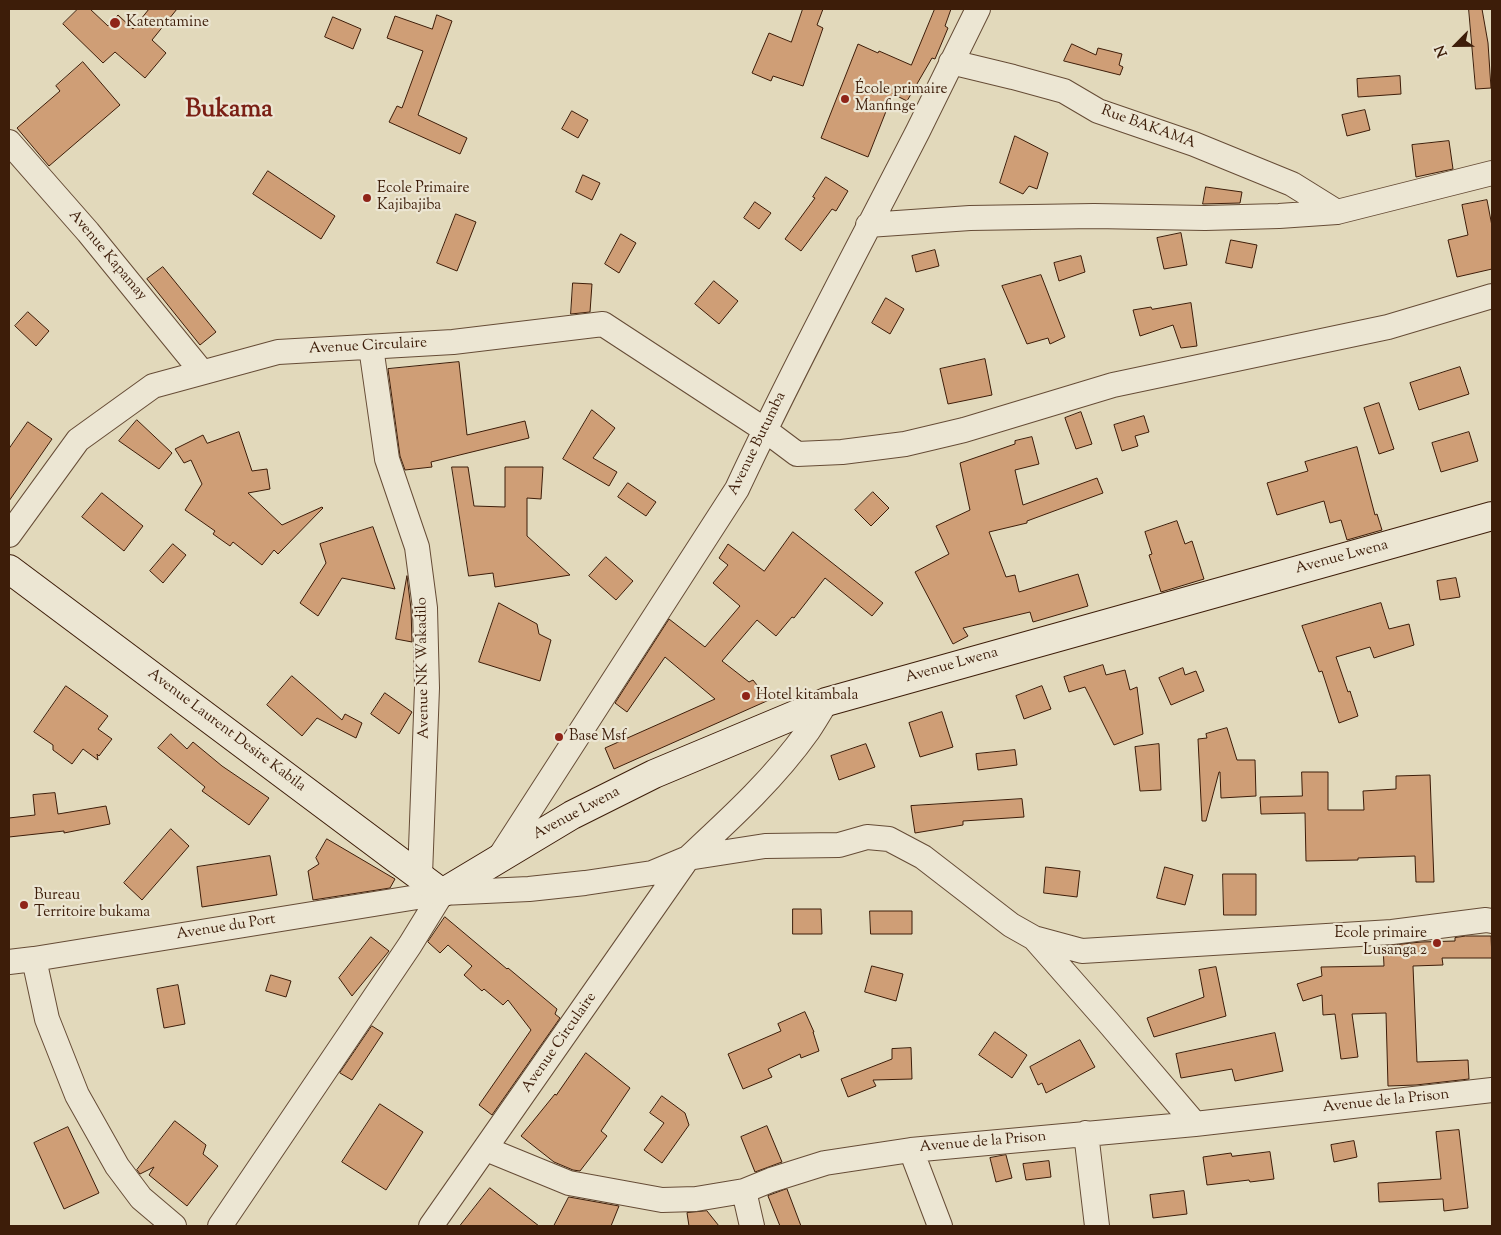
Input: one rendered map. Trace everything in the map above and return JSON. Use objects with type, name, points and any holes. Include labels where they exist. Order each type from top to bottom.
[{"type":"main road","name":"Avenue Lwena","points":[[442,893],[572,815],[654,774],[826,702],[1492,516]]},
{"type":"main road","name":"Avenue Laurent Desire Kabila","points":[[9,569],[442,893]]},
{"type":"street","name":"Avenue Butumba","points":[[499,858],[737,489],[764,430],[918,131],[978,9]]},
{"type":"street","name":"Rue BAKAMA","points":[[951,62],[1064,91],[1098,111],[1194,144],[1292,184],[1337,212]]},
{"type":"street","name":"Avenue Kapamay","points":[[9,142],[88,232],[202,372]]},
{"type":"street","points":[[868,225],[970,218],[1094,216],[1214,218],[1337,212],[1492,173]]},
{"type":"street","name":"Avenue Circulaire","points":[[9,535],[78,440],[153,386],[278,352],[453,342],[603,324],[764,430],[796,454],[842,452],[905,444],[964,430],[1112,386],[1388,327],[1492,296]]},
{"type":"street","name":"Avenue NK Wakadilo","points":[[371,347],[387,459],[416,547],[425,608],[427,688],[420,875]]},
{"type":"street","points":[[688,858],[734,816],[780,767],[808,732],[826,702]]},
{"type":"street","points":[[688,858],[765,846],[838,844],[867,837],[889,839],[923,857],[1011,925],[1034,938],[1082,951],[1392,932],[1486,920],[1492,921]]},
{"type":"street","name":"Avenue Circulaire","points":[[431,1226],[688,858]]},
{"type":"street","name":"Avenue du Port","points":[[9,962],[442,893],[529,889],[652,873],[688,858]]},
{"type":"street","points":[[220,1226],[410,944],[442,893]]},
{"type":"street","points":[[1034,938],[1195,1124]]},
{"type":"street","points":[[34,959],[47,1019],[76,1095],[117,1166],[136,1192],[174,1226]]},
{"type":"street","name":"Avenue de la Prison","points":[[486,1149],[569,1183],[662,1200],[696,1199],[744,1190],[824,1163],[912,1150],[1195,1124],[1492,1090]]},
{"type":"street","points":[[1086,1133],[1098,1226]]},
{"type":"street","points":[[912,1150],[940,1226]]},
{"type":"street","points":[[744,1190],[752,1226]]},
{"type":"building","points":[[78,9],[90,9],[108,26],[118,15],[133,29],[149,9],[177,9],[152,40],[166,53],[145,78],[115,52],[103,63],[63,24]]},
{"type":"building","points":[[803,9],[823,9],[817,25],[823,28],[803,86],[773,76],[771,81],[752,73],[769,33],[791,42]]},
{"type":"building","points":[[935,9],[951,9],[945,26],[948,28],[935,59],[932,58],[907,101],[897,96],[901,88],[896,86],[868,157],[821,138],[858,44],[911,65]]},
{"type":"building","points":[[1469,9],[1482,9],[1488,43],[1491,88],[1476,89]]},
{"type":"building","points":[[437,15],[452,21],[418,115],[467,138],[460,154],[389,122],[397,106],[402,108],[423,51],[387,38],[395,16],[432,29]]},
{"type":"building","points":[[333,17],[361,29],[353,49],[325,37]]},
{"type":"building","points":[[1072,44],[1096,55],[1098,48],[1122,54],[1119,65],[1123,67],[1120,75],[1064,61]]},
{"type":"building","points":[[83,62],[120,105],[49,166],[17,128],[60,91],[56,86]]},
{"type":"building","points":[[1400,76],[1401,94],[1358,97],[1357,79]]},
{"type":"building","points":[[1365,110],[1370,130],[1347,136],[1342,115]]},
{"type":"building","points":[[572,111],[588,120],[578,138],[562,129]]},
{"type":"building","points":[[1015,136],[1048,153],[1037,189],[1029,186],[1023,194],[1000,183]]},
{"type":"building","points":[[1449,141],[1453,169],[1416,177],[1412,145]]},
{"type":"building","points":[[268,171],[335,216],[321,239],[253,194]]},
{"type":"building","points":[[583,175],[600,183],[592,200],[576,192]]},
{"type":"building","points":[[826,177],[848,191],[836,211],[832,209],[801,251],[785,239],[815,198],[813,197]]},
{"type":"building","points":[[1206,187],[1242,192],[1240,203],[1203,204]]},
{"type":"building","points":[[1487,200],[1492,226],[1492,269],[1457,277],[1448,240],[1468,235],[1462,205]]},
{"type":"building","points":[[755,202],[771,213],[759,229],[744,218]]},
{"type":"building","points":[[456,214],[476,222],[457,271],[437,263]]},
{"type":"building","points":[[1181,233],[1187,265],[1164,269],[1157,238]]},
{"type":"building","points":[[621,234],[636,243],[619,273],[605,264]]},
{"type":"building","points":[[1231,240],[1257,245],[1252,268],[1226,263]]},
{"type":"building","points":[[935,250],[939,266],[916,272],[912,256]]},
{"type":"building","points":[[1081,256],[1085,272],[1059,281],[1054,263]]},
{"type":"building","points":[[163,267],[216,332],[200,345],[147,279]]},
{"type":"building","points":[[1041,275],[1065,337],[1050,344],[1048,338],[1027,344],[1002,286]]},
{"type":"building","points":[[714,281],[738,301],[719,324],[695,304]]},
{"type":"building","points":[[573,283],[592,284],[590,312],[571,314]]},
{"type":"building","points":[[886,298],[904,309],[890,334],[872,323]]},
{"type":"building","points":[[1191,303],[1197,346],[1181,348],[1173,325],[1140,336],[1133,310]]},
{"type":"building","points":[[28,312],[49,331],[36,346],[15,326]]},
{"type":"building","points":[[985,359],[992,395],[948,404],[940,369]]},
{"type":"building","points":[[459,362],[467,435],[525,421],[529,438],[431,462],[432,467],[405,470],[400,456],[388,369]]},
{"type":"building","points":[[1460,367],[1469,394],[1419,410],[1410,383]]},
{"type":"building","points":[[1379,403],[1394,449],[1379,454],[1364,408]]},
{"type":"building","points":[[592,410],[615,428],[593,458],[617,472],[609,486],[563,459]]},
{"type":"building","points":[[1081,412],[1092,444],[1076,449],[1065,418]]},
{"type":"building","points":[[1144,416],[1149,432],[1135,436],[1138,446],[1122,451],[1114,425]]},
{"type":"building","points":[[137,420],[172,453],[159,469],[119,441]]},
{"type":"building","points":[[28,422],[52,439],[9,501],[9,449]]},
{"type":"building","points":[[239,432],[252,471],[267,469],[270,489],[248,493],[282,525],[323,508],[278,554],[274,550],[262,565],[233,542],[230,546],[213,534],[215,531],[185,510],[202,484],[191,460],[184,463],[175,449],[203,435],[207,443]]},
{"type":"building","points":[[1469,432],[1478,461],[1441,472],[1432,443]]},
{"type":"building","points":[[1032,437],[1039,464],[1015,470],[1023,505],[1097,478],[1103,493],[1027,521],[1027,523],[989,532],[1006,577],[1015,575],[1019,592],[1078,574],[1088,606],[1033,622],[1030,612],[963,628],[968,636],[953,644],[915,572],[949,554],[936,526],[970,510],[960,463],[1015,444],[1015,441]]},
{"type":"building","points":[[1357,447],[1375,515],[1377,514],[1382,530],[1347,540],[1341,520],[1330,523],[1324,501],[1277,515],[1267,483],[1308,471],[1305,462]]},
{"type":"building","points":[[452,467],[468,467],[474,506],[505,507],[505,467],[543,467],[541,499],[527,498],[527,536],[570,575],[495,587],[493,573],[469,576]]},
{"type":"building","points":[[628,483],[656,502],[646,516],[618,497]]},
{"type":"building","points":[[873,492],[889,508],[871,526],[855,510]]},
{"type":"building","points":[[102,493],[143,526],[124,551],[82,517]]},
{"type":"building","points":[[1177,521],[1185,544],[1192,541],[1204,579],[1161,592],[1149,555],[1152,554],[1145,532]]},
{"type":"building","points":[[373,527],[395,589],[342,578],[318,616],[300,603],[326,563],[320,544]]},
{"type":"building","points":[[793,532],[883,603],[872,616],[825,578],[794,618],[792,617],[776,636],[757,620],[722,661],[749,682],[753,680],[769,700],[614,769],[605,748],[715,699],[665,657],[627,712],[615,703],[669,619],[705,647],[740,606],[713,583],[728,565],[719,558],[728,544],[764,571]]},
{"type":"building","points":[[173,544],[186,555],[163,583],[150,571]]},
{"type":"building","points":[[606,557],[633,581],[616,600],[589,576]]},
{"type":"building","points":[[407,576],[411,609],[412,642],[396,639]]},
{"type":"building","points":[[1456,578],[1460,597],[1440,600],[1437,581]]},
{"type":"building","points":[[499,603],[537,624],[539,634],[551,640],[540,681],[479,662]]},
{"type":"building","points":[[1381,603],[1389,629],[1409,624],[1414,645],[1374,658],[1370,647],[1336,657],[1358,716],[1339,723],[1322,671],[1319,672],[1302,626]]},
{"type":"building","points":[[1103,665],[1106,675],[1125,670],[1130,690],[1137,687],[1143,734],[1114,745],[1085,687],[1069,692],[1064,677]]},
{"type":"building","points":[[1183,668],[1185,675],[1196,671],[1204,691],[1171,705],[1159,678]]},
{"type":"building","points":[[292,676],[342,720],[345,714],[362,723],[356,738],[317,718],[302,736],[267,705]]},
{"type":"building","points":[[66,686],[108,716],[98,729],[112,739],[99,756],[97,754],[98,760],[83,749],[72,764],[53,750],[53,745],[34,732]]},
{"type":"building","points":[[1042,686],[1051,709],[1024,719],[1016,696]]},
{"type":"building","points":[[385,693],[412,712],[399,734],[371,714]]},
{"type":"building","points":[[942,712],[953,747],[920,757],[909,723]]},
{"type":"building","points":[[1227,728],[1237,760],[1255,760],[1256,796],[1221,798],[1219,772],[1206,821],[1202,821],[1198,739],[1207,738],[1206,734]]},
{"type":"building","points":[[171,734],[187,749],[193,742],[222,766],[269,798],[249,825],[202,791],[205,787],[158,748]]},
{"type":"building","points":[[866,744],[875,767],[839,780],[831,756]]},
{"type":"building","points":[[1159,744],[1161,790],[1140,791],[1135,747]]},
{"type":"building","points":[[1015,750],[1017,765],[978,770],[976,754]]},
{"type":"building","points":[[1302,772],[1328,772],[1328,810],[1364,810],[1363,791],[1396,789],[1396,776],[1430,775],[1434,882],[1416,882],[1415,856],[1306,861],[1305,813],[1261,814],[1260,797],[1302,796]]},
{"type":"building","points":[[55,793],[58,814],[106,806],[110,824],[64,833],[64,831],[9,837],[9,818],[35,815],[33,795]]},
{"type":"building","points":[[1022,799],[1024,817],[963,821],[963,825],[915,833],[911,806]]},
{"type":"building","points":[[171,829],[189,846],[142,900],[124,883]]},
{"type":"building","points":[[327,839],[395,879],[390,888],[313,900],[308,871],[319,864],[316,858]]},
{"type":"building","points":[[270,856],[277,895],[202,907],[197,867]]},
{"type":"building","points":[[1046,867],[1080,871],[1077,897],[1044,893]]},
{"type":"building","points":[[1165,867],[1193,875],[1185,905],[1157,898]]},
{"type":"building","points":[[1223,874],[1256,874],[1256,915],[1224,915]]},
{"type":"building","points":[[793,909],[821,909],[822,934],[793,934]]},
{"type":"building","points":[[870,911],[912,911],[912,934],[871,934]]},
{"type":"building","points":[[445,917],[557,1009],[555,1014],[560,1018],[492,1115],[479,1105],[531,1030],[508,1000],[503,1005],[484,989],[482,991],[464,975],[472,966],[448,945],[440,953],[428,942]]},
{"type":"building","points":[[1491,936],[1492,958],[1442,958],[1443,965],[1413,966],[1417,1062],[1468,1060],[1469,1079],[1388,1086],[1386,1013],[1352,1014],[1358,1057],[1341,1059],[1335,1014],[1323,1015],[1322,995],[1303,1001],[1297,984],[1322,976],[1321,967],[1384,966],[1383,946],[1455,941],[1455,938]]},
{"type":"building","points":[[371,937],[389,951],[352,996],[339,978]]},
{"type":"building","points":[[872,966],[903,974],[896,1001],[865,992]]},
{"type":"building","points":[[1216,967],[1226,1016],[1154,1037],[1147,1018],[1204,997],[1199,970]]},
{"type":"building","points":[[271,975],[291,981],[286,997],[266,991]]},
{"type":"building","points":[[178,985],[185,1024],[164,1028],[157,989]]},
{"type":"building","points":[[805,1012],[814,1032],[819,1051],[801,1058],[800,1054],[768,1069],[772,1077],[743,1089],[728,1054],[781,1031],[778,1024]]},
{"type":"building","points":[[372,1026],[383,1033],[352,1080],[340,1073]]},
{"type":"building","points":[[995,1032],[1027,1055],[1012,1078],[979,1055]]},
{"type":"building","points":[[1275,1033],[1283,1071],[1235,1081],[1232,1069],[1181,1078],[1176,1054]]},
{"type":"building","points":[[1080,1040],[1095,1067],[1046,1093],[1042,1083],[1038,1085],[1030,1067]]},
{"type":"building","points":[[911,1048],[912,1079],[873,1080],[876,1086],[848,1097],[841,1079],[892,1059],[892,1049]]},
{"type":"building","points":[[586,1053],[630,1088],[601,1131],[607,1136],[580,1171],[554,1162],[521,1136],[556,1095]]},
{"type":"building","points":[[662,1096],[685,1113],[689,1125],[662,1163],[644,1150],[664,1123],[650,1113]]},
{"type":"building","points":[[380,1104],[423,1132],[386,1190],[342,1162]]},
{"type":"building","points":[[175,1121],[206,1145],[203,1154],[218,1166],[187,1206],[149,1175],[154,1167],[140,1174],[137,1170]]},
{"type":"building","points":[[767,1126],[782,1162],[755,1172],[741,1137]]},
{"type":"building","points":[[68,1127],[99,1193],[64,1209],[34,1143]]},
{"type":"building","points":[[1459,1130],[1468,1208],[1444,1211],[1443,1199],[1379,1202],[1378,1183],[1441,1179],[1436,1132]]},
{"type":"building","points":[[1354,1141],[1357,1157],[1334,1162],[1331,1145]]},
{"type":"building","points":[[1270,1152],[1274,1179],[1207,1185],[1203,1157],[1231,1153],[1232,1156]]},
{"type":"building","points":[[1006,1155],[1012,1178],[996,1182],[990,1158]]},
{"type":"building","points":[[1049,1161],[1051,1177],[1026,1180],[1023,1164]]},
{"type":"building","points":[[490,1188],[539,1226],[460,1226]]},
{"type":"building","points":[[787,1189],[801,1226],[780,1226],[768,1196]]},
{"type":"building","points":[[1184,1191],[1187,1214],[1153,1218],[1150,1195]]},
{"type":"building","points":[[569,1197],[619,1206],[611,1226],[554,1226]]},
{"type":"building","points":[[707,1211],[719,1226],[689,1226],[687,1213]]},
{"type":"place","name":"Katentamine","points":[[115,23]]},
{"type":"place","name":"École primaire Manfinge","points":[[845,99]]},
{"type":"place","name":"Ecole Primaire Kajibajiba","points":[[367,198]]},
{"type":"place","name":"Hotel kitambala","points":[[746,696]]},
{"type":"place","name":"Base Msf","points":[[559,737]]},
{"type":"place","name":"Bureau Territoire bukama","points":[[24,905]]},
{"type":"place","name":"Ecole primaire Lusanga 2","points":[[1437,943]]},
{"type":"district","name":"Bukama","points":[[229,112]]}]
